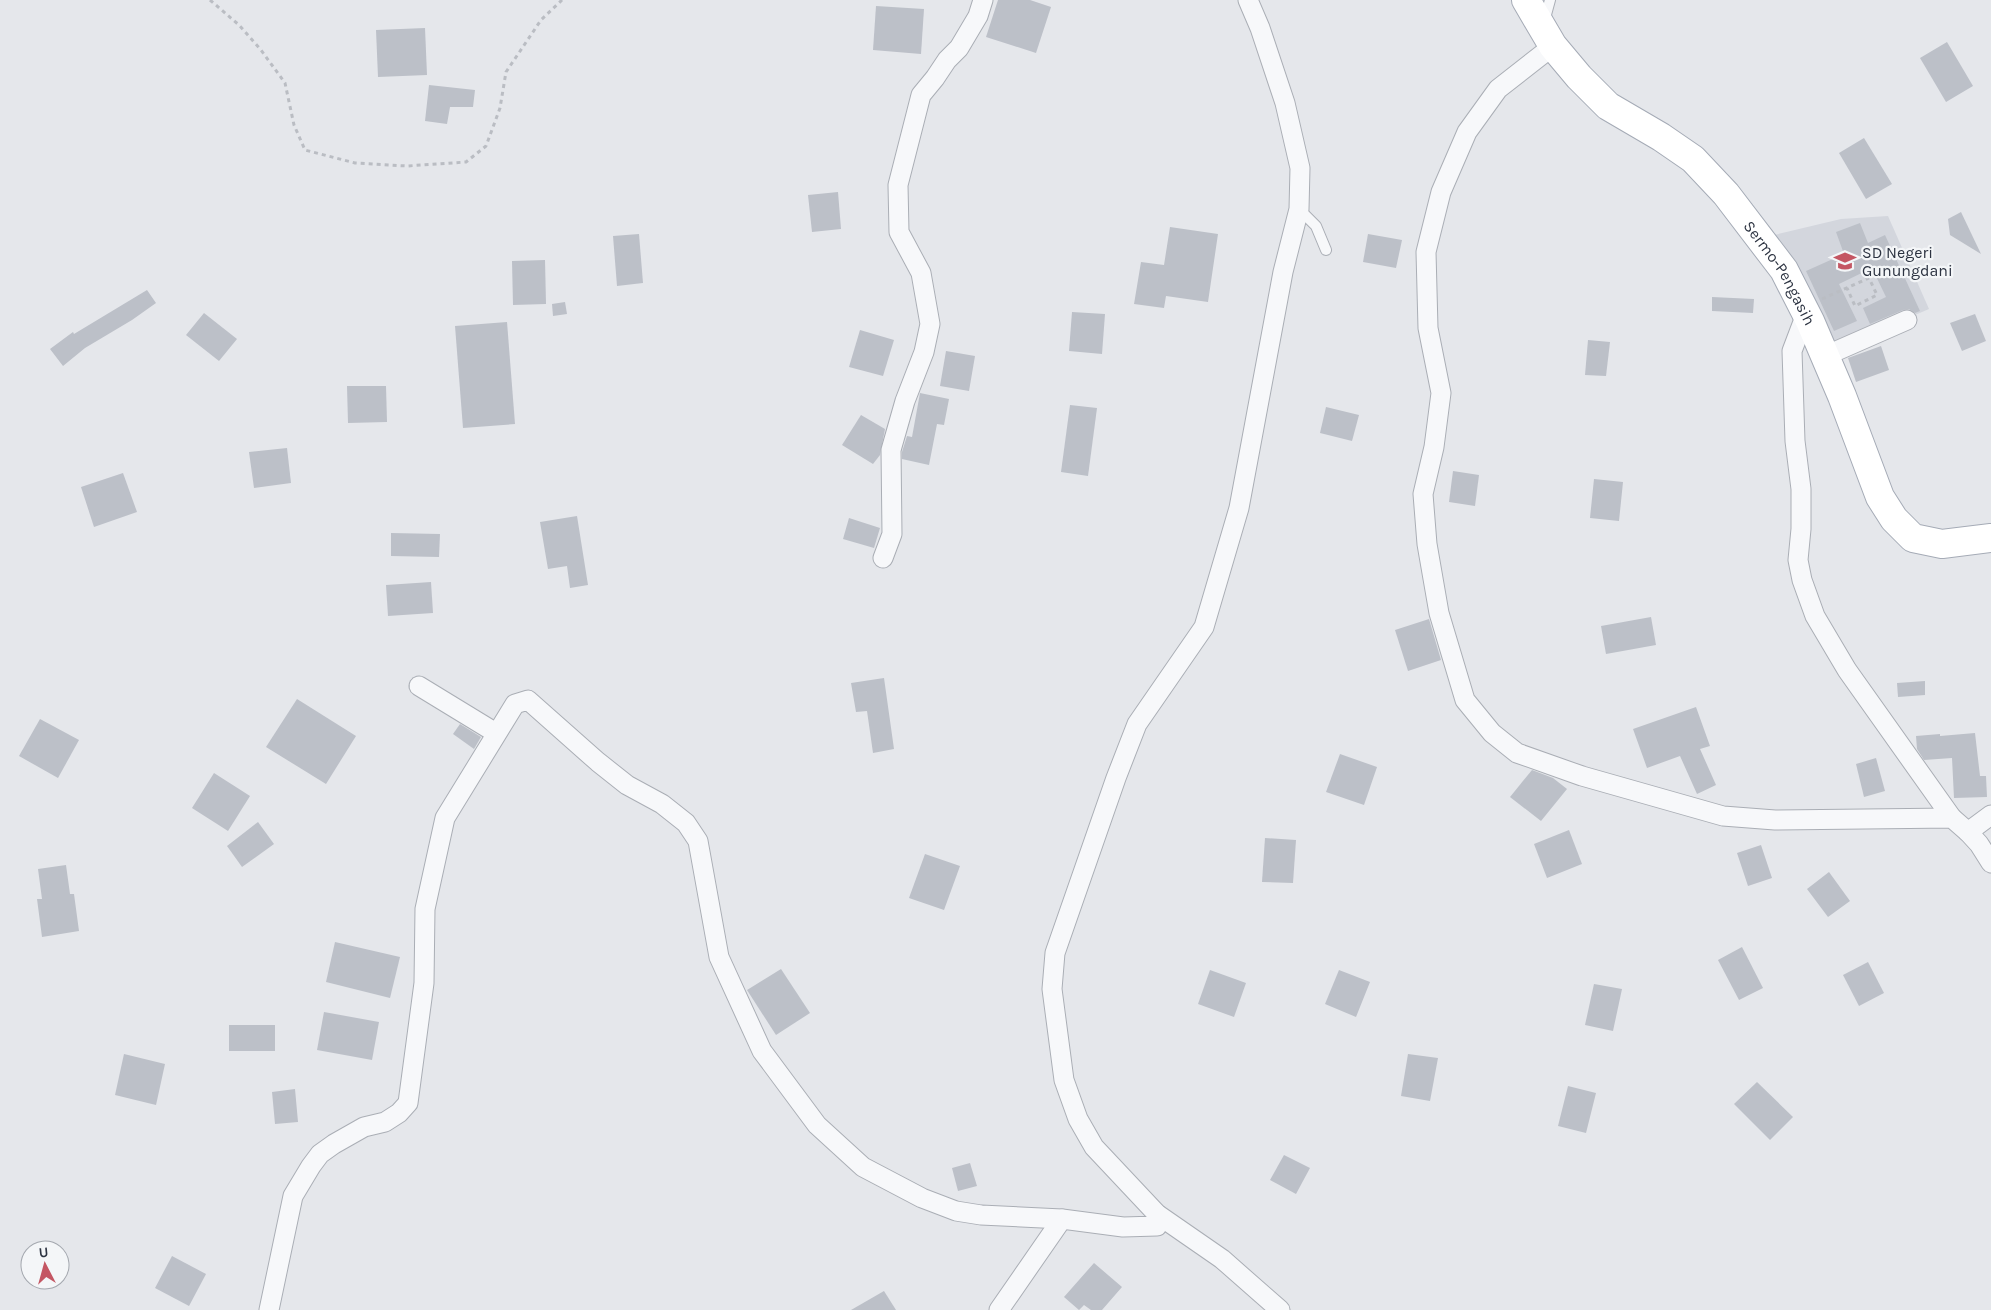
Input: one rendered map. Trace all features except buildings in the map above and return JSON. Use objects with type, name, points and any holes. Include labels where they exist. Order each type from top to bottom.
[{"type":"main road","name":"Sermo-Pengasih","points":[[1526,0],[1548,37],[1579,77],[1608,106],[1661,137],[1700,166],[1726,194],[1812,308],[1825,356],[1880,497],[1894,520],[1913,538],[1942,544],[1991,538]]},
{"type":"street","points":[[883,558],[892,534],[891,450],[905,401],[924,352],[930,324],[920,274],[899,232],[898,185],[921,95],[947,60],[959,48],[978,16],[983,0]]},
{"type":"street","points":[[1248,0],[1260,28],[1285,103],[1300,168],[1299,209],[1283,272],[1239,508],[1204,627],[1138,724],[1116,778],[1055,953],[1052,989],[1064,1080],[1078,1119],[1094,1147],[1157,1214],[1222,1259],[1280,1310]]},
{"type":"street","points":[[1548,37],[1498,89],[1467,132],[1441,192],[1426,252],[1428,328],[1441,393],[1434,447],[1424,494],[1427,544],[1440,613],[1465,700],[1492,733],[1517,753],[1582,776],[1724,816],[1775,820],[1952,818]]},
{"type":"street","points":[[1812,308],[1792,351],[1795,441],[1800,489],[1801,529],[1798,560],[1802,580],[1815,616],[1847,670],[1952,818],[1979,844],[1991,863]]},
{"type":"street","points":[[1825,356],[1906,320]]},
{"type":"street","points":[[419,686],[496,734]]},
{"type":"street","points":[[268,1310],[292,1196],[311,1166],[320,1154],[334,1144],[364,1127],[385,1122],[399,1113],[408,1103],[424,983],[425,909],[445,818],[515,704],[528,700],[620,779],[662,804],[686,823],[698,841],[719,957],[762,1050],[818,1125],[863,1167],[922,1198],[956,1211],[981,1215],[1062,1220],[1123,1227],[1146,1227],[1157,1226],[1159,1221],[1157,1214]]},
{"type":"street","points":[[1968,832],[1991,815]]},
{"type":"street","points":[[999,1310],[1062,1220]]},
{"type":"lane","points":[[1548,37],[1550,0]]},
{"type":"lane","points":[[1299,209],[1316,226],[1326,250]]},
{"type":"path","points":[[210,0],[238,25],[261,50],[285,83],[294,125],[304,150],[355,163],[407,166],[466,162],[486,146],[500,108],[506,72],[540,20],[562,0]]},
{"type":"path","points":[[1812,308],[1847,288],[1869,278],[1877,295],[1855,306],[1847,288]]},
{"type":"shaded area","name":"SD Negeri Gunungdani","points":[[1888,216],[1929,309],[1833,350],[1766,237],[1841,219]]},
{"type":"place","name":"SD Negeri Gunungdani","points":[[1845,261]]}]
